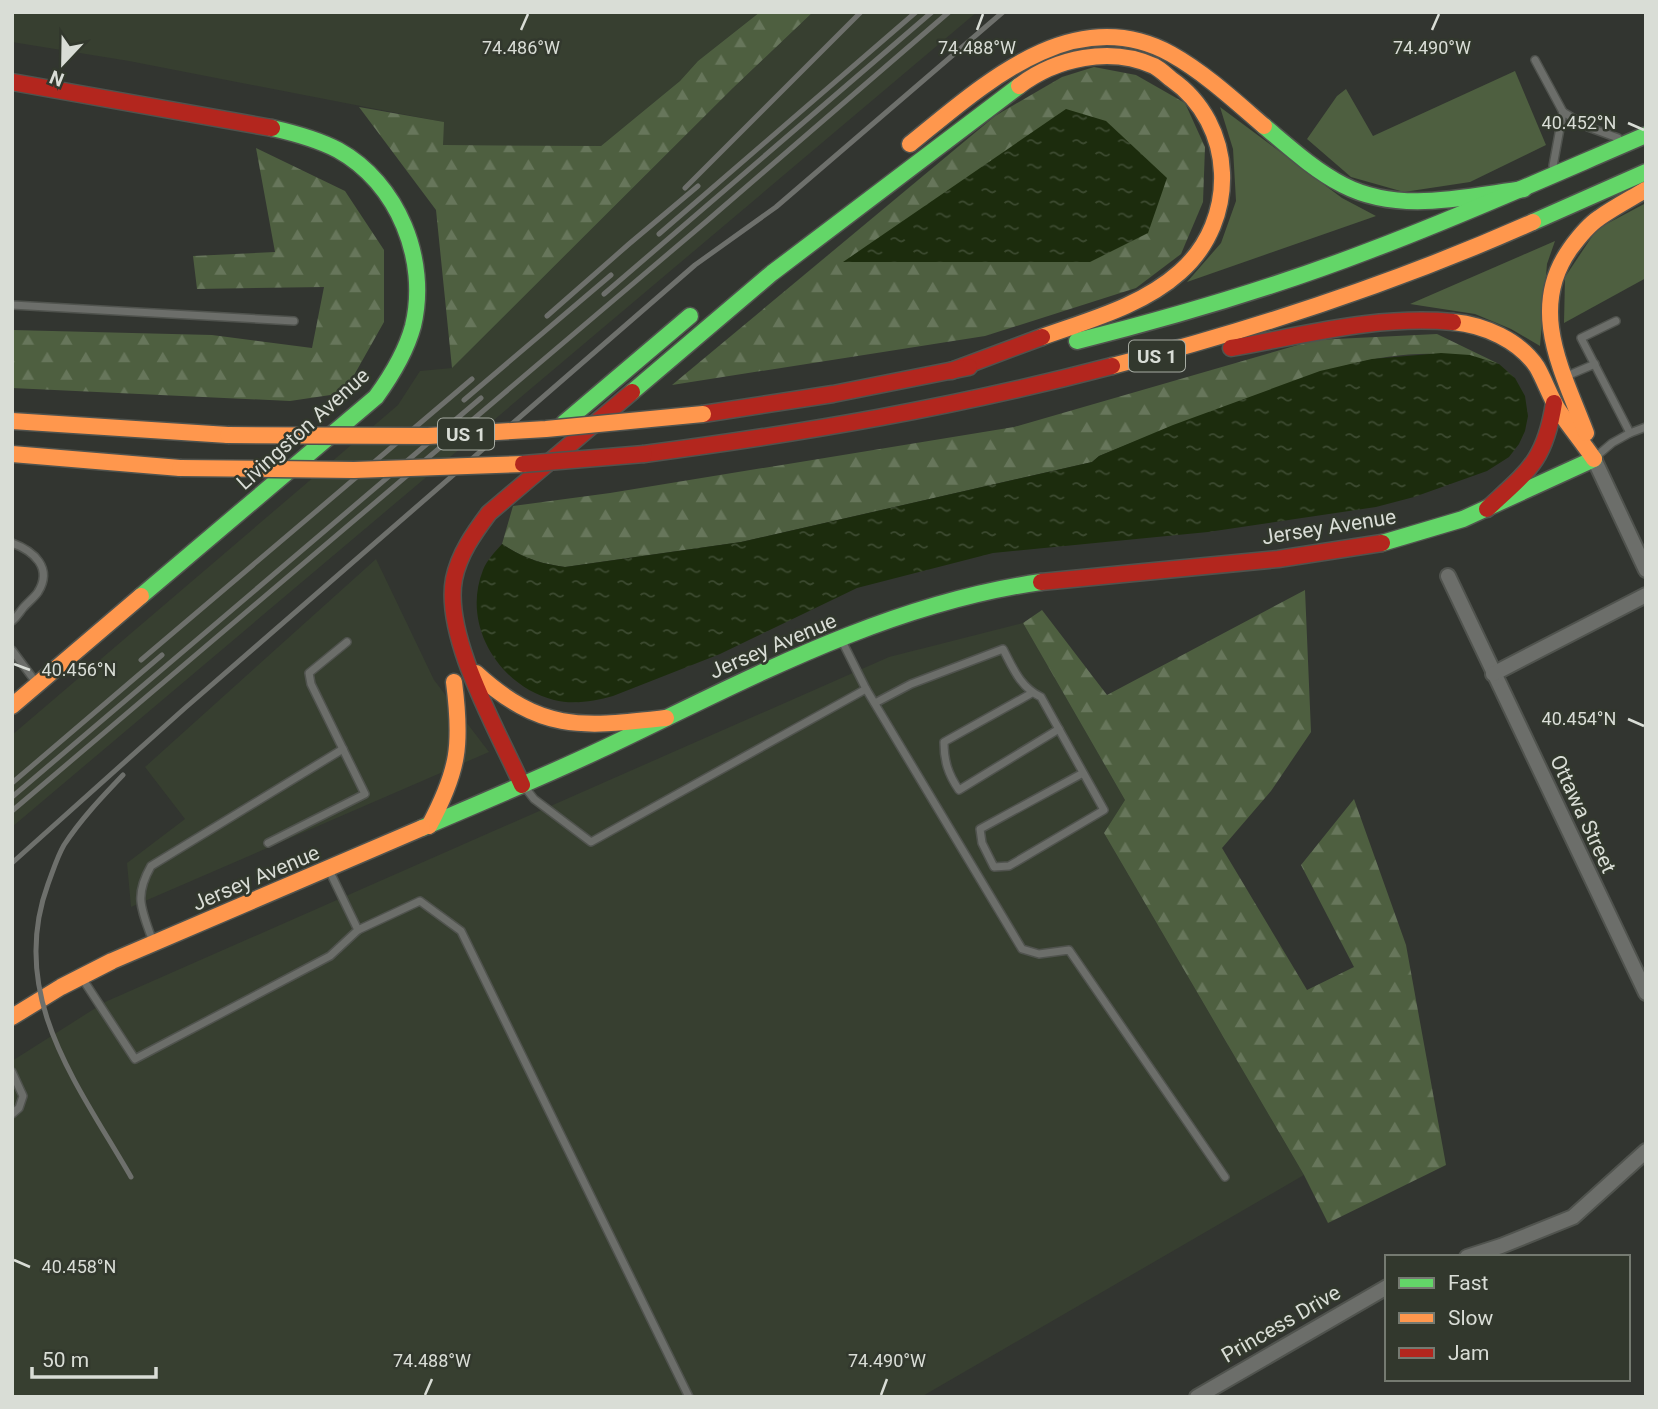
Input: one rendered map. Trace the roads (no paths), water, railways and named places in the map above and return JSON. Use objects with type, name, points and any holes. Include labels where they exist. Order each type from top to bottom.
[{"type":"main road","points":[[896,154],[996,78],[1036,53],[1078,38],[1107,37],[1153,45],[1181,60],[1321,171],[1359,192],[1385,199],[1412,201],[1524,189]]},
{"type":"main road","points":[[514,788],[453,621],[453,592],[459,563],[480,524],[498,505],[724,312],[1004,96],[1044,70],[1071,60],[1120,56],[1146,63],[1174,78],[1197,99],[1209,118],[1220,143],[1223,160],[1222,205],[1203,248],[1179,273],[1147,296],[951,371]]},
{"type":"main road","name":"Livingston Avenue","points":[[12,82],[271,128],[334,148],[360,166],[383,188],[409,234],[417,270],[417,307],[409,341],[394,373],[376,397],[12,706]]},
{"type":"main road","name":"US 1","points":[[12,421],[228,435],[455,435],[703,414],[833,394],[951,371],[1128,329],[1242,295],[1378,247],[1524,189],[1646,135]]},
{"type":"main road","name":"US 1","points":[[12,454],[180,468],[355,472],[491,467],[644,454],[879,420],[1006,394],[1128,364],[1242,330],[1409,273],[1646,172]]},
{"type":"main road","points":[[1594,459],[1573,392],[1552,341],[1548,313],[1551,288],[1560,263],[1572,244],[1597,219],[1646,190]]},
{"type":"main road","points":[[499,480],[704,304]]},
{"type":"main road","points":[[1128,364],[1267,343],[1312,331],[1364,322],[1405,319],[1453,322],[1490,332],[1518,346],[1537,366],[1555,403],[1594,459]]},
{"type":"main road","points":[[1487,509],[1520,478],[1541,453],[1555,403]]},
{"type":"main road","name":"Jersey Avenue","points":[[12,1017],[41,997],[81,976],[154,943],[429,826],[704,698],[841,639],[936,603],[990,590],[1063,578],[1255,560],[1380,544],[1445,526],[1594,459]]},
{"type":"main road","points":[[447,663],[471,718]]},
{"type":"main road","points":[[467,663],[510,702],[547,720],[598,725],[666,718]]},
{"type":"main road","points":[[429,826],[448,791],[458,763],[460,720],[454,682]]},
{"type":"main road","points":[[498,774],[514,788]]},
{"type":"street","points":[[1594,459],[1646,570]]},
{"type":"street","name":"Ottawa Street","points":[[1448,576],[1646,993]]},
{"type":"street","points":[[1493,674],[1646,595]]},
{"type":"street","points":[[1473,1255],[1573,1217],[1646,1152]]},
{"type":"street","name":"Princess Drive","points":[[1197,1397],[1385,1288]]},
{"type":"lane","points":[[1535,60],[1563,112],[1588,127],[1628,142]]},
{"type":"lane","points":[[1551,177],[1563,112]]},
{"type":"lane","points":[[12,305],[295,321]]},
{"type":"lane","points":[[1616,321],[1581,338],[1630,433]]},
{"type":"lane","points":[[1565,377],[1595,364]]},
{"type":"lane","points":[[1594,459],[1612,443],[1646,427]]},
{"type":"lane","points":[[12,543],[24,547],[39,559],[44,570],[38,593],[12,621]]},
{"type":"lane","points":[[841,639],[866,689],[1022,948],[1039,954],[1069,950],[1225,1177]]},
{"type":"lane","points":[[268,843],[365,794],[311,684],[309,673],[347,642]]},
{"type":"lane","points":[[875,703],[911,684],[1003,649],[1019,679],[1032,692],[1041,696],[1104,810],[1009,866],[994,866],[982,843],[980,829],[1083,773]]},
{"type":"lane","points":[[12,650],[38,684]]},
{"type":"lane","points":[[514,788],[534,799],[590,842],[866,689]]},
{"type":"lane","points":[[1032,692],[944,742],[944,758],[949,775],[960,790],[1059,729]]},
{"type":"lane","points":[[154,943],[139,901],[142,882],[151,866],[342,749]]},
{"type":"lane","points":[[329,870],[358,930]]},
{"type":"lane","points":[[81,976],[135,1059],[330,956],[358,930],[420,901],[461,931],[689,1397]]},
{"type":"lane","points":[[12,1073],[23,1096],[19,1108],[12,1114]]},
{"type":"water","points":[[1066,109],[1106,121],[1167,178],[1148,233],[1090,262],[843,262]]},
{"type":"water","points":[[1441,353],[1470,355],[1499,364],[1515,378],[1525,396],[1528,416],[1519,444],[1509,457],[1487,471],[1414,497],[1376,507],[1208,532],[993,553],[857,588],[720,654],[613,696],[591,701],[561,701],[534,693],[517,682],[502,667],[481,632],[477,591],[485,566],[502,544],[532,560],[565,567],[741,542],[1092,462],[1099,456],[1173,425],[1320,371],[1372,359]]},
{"type":"railway","points":[[685,188],[861,12]]},
{"type":"railway","points":[[659,234],[916,12]]},
{"type":"railway","points":[[604,294],[932,12]]},
{"type":"railway","points":[[12,811],[949,12]]},
{"type":"railway","points":[[12,863],[185,708],[695,265],[776,207],[1003,12]]},
{"type":"railway","points":[[547,316],[698,186]]},
{"type":"railway","points":[[464,400],[611,275]]},
{"type":"railway","points":[[141,660],[472,379]]},
{"type":"railway","points":[[12,797],[481,398]]},
{"type":"railway","points":[[12,783],[162,655]]},
{"type":"railway","points":[[123,775],[85,817],[59,854],[38,925],[36,964],[42,1002],[54,1038],[90,1108],[131,1177]]}]
